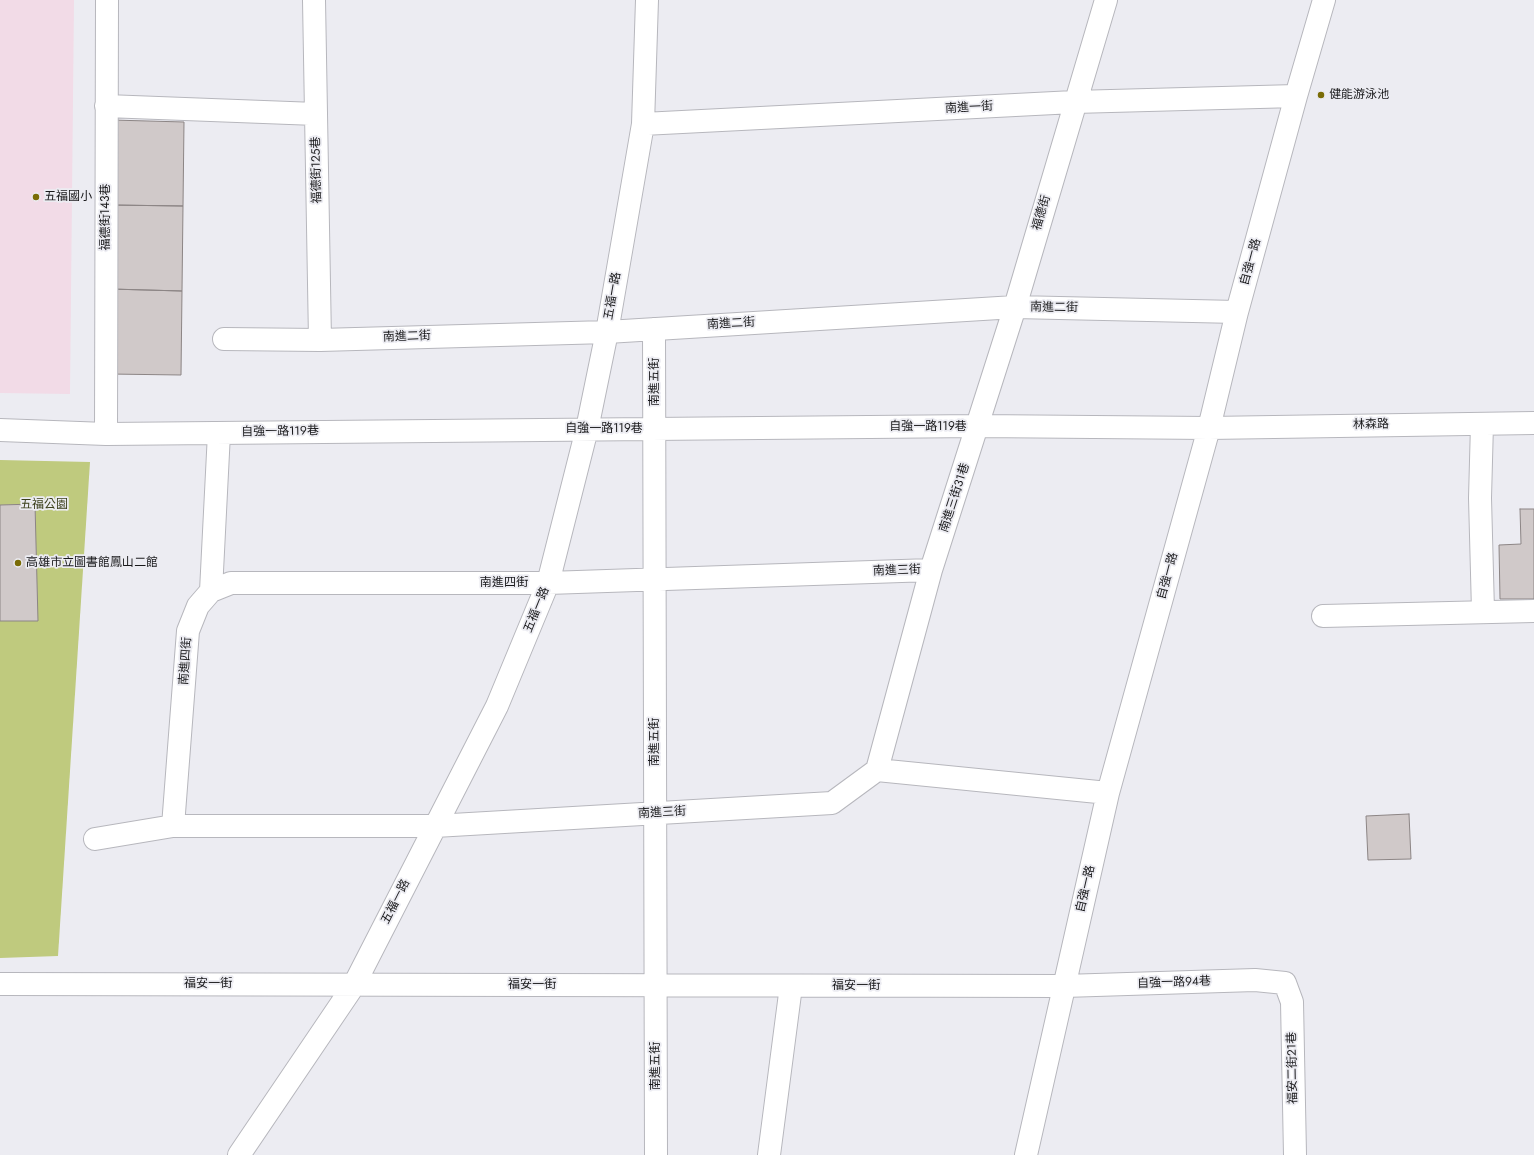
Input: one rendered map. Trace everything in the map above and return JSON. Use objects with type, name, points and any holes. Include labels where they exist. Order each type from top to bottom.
[{"type":"street","name":"福德街143巷","points":[[106,434],[107,0]]},
{"type":"street","name":"福德街125巷","points":[[314,0],[320,340]]},
{"type":"street","name":"五福一路","points":[[240,1155],[354,985],[497,706],[548,583],[587,429],[643,124],[647,0]]},
{"type":"street","name":"福德街","points":[[978,426],[1015,307],[1074,102],[1106,0]]},
{"type":"street","name":"自強一路","points":[[1026,1155],[1108,793],[1209,428],[1237,312],[1324,0]]},
{"type":"street","name":"南進一街","points":[[643,124],[1074,102],[1296,96]]},
{"type":"street","points":[[106,106],[316,114]]},
{"type":"street","name":"南進二街","points":[[224,339],[320,340],[606,332],[1015,307],[1237,312]]},
{"type":"street","name":"南進五街","points":[[654,329],[656,1155]]},
{"type":"street","name":"林森路","points":[[1209,428],[1534,423]]},
{"type":"street","points":[[1482,424],[1480,498],[1483,611]]},
{"type":"street","name":"自強一路119巷","points":[[0,430],[106,434],[978,426],[1209,428]]},
{"type":"street","name":"南進三街31巷","points":[[931,570],[978,426]]},
{"type":"street","points":[[211,591],[219,433]]},
{"type":"street","name":"南進三街","points":[[436,826],[832,803],[877,770],[931,570],[655,580]]},
{"type":"street","name":"南進四街","points":[[173,826],[188,631],[198,606],[211,591],[231,582],[548,583],[655,580]]},
{"type":"street","points":[[1323,616],[1483,611],[1534,611]]},
{"type":"street","points":[[877,770],[1108,793]]},
{"type":"street","points":[[95,839],[173,826],[436,826]]},
{"type":"street","name":"自強一路94巷","points":[[1064,986],[1255,980],[1285,983]]},
{"type":"street","name":"福安二街21巷","points":[[1285,983],[1292,1002],[1295,1155]]},
{"type":"street","name":"福安一街","points":[[0,984],[1064,986]]},
{"type":"street","points":[[769,1155],[791,986]]},
{"type":"shaded area","name":"五福國小","points":[[0,0],[74,0],[70,394],[0,393]]},
{"type":"green space","name":"五福公園","points":[[0,460],[90,462],[58,956],[0,958]]},
{"type":"building","points":[[112,120],[184,122],[183,206],[111,205]]},
{"type":"building","points":[[111,205],[183,206],[182,291],[110,289]]},
{"type":"building","points":[[110,289],[182,291],[181,375],[109,374]]},
{"type":"building","name":"高雄市立圖書館鳳山二館","points":[[35,504],[38,621],[0,621],[0,505]]},
{"type":"building","points":[[1520,509],[1534,509],[1534,599],[1500,599],[1499,545],[1521,544]]},
{"type":"building","points":[[1409,814],[1411,859],[1368,860],[1366,816]]},
{"type":"place","name":"健能游泳池","points":[[1321,95]]},
{"type":"place","name":"五福國小","points":[[36,197]]},
{"type":"place","name":"高雄市立圖書館鳳山二館","points":[[18,563]]}]
